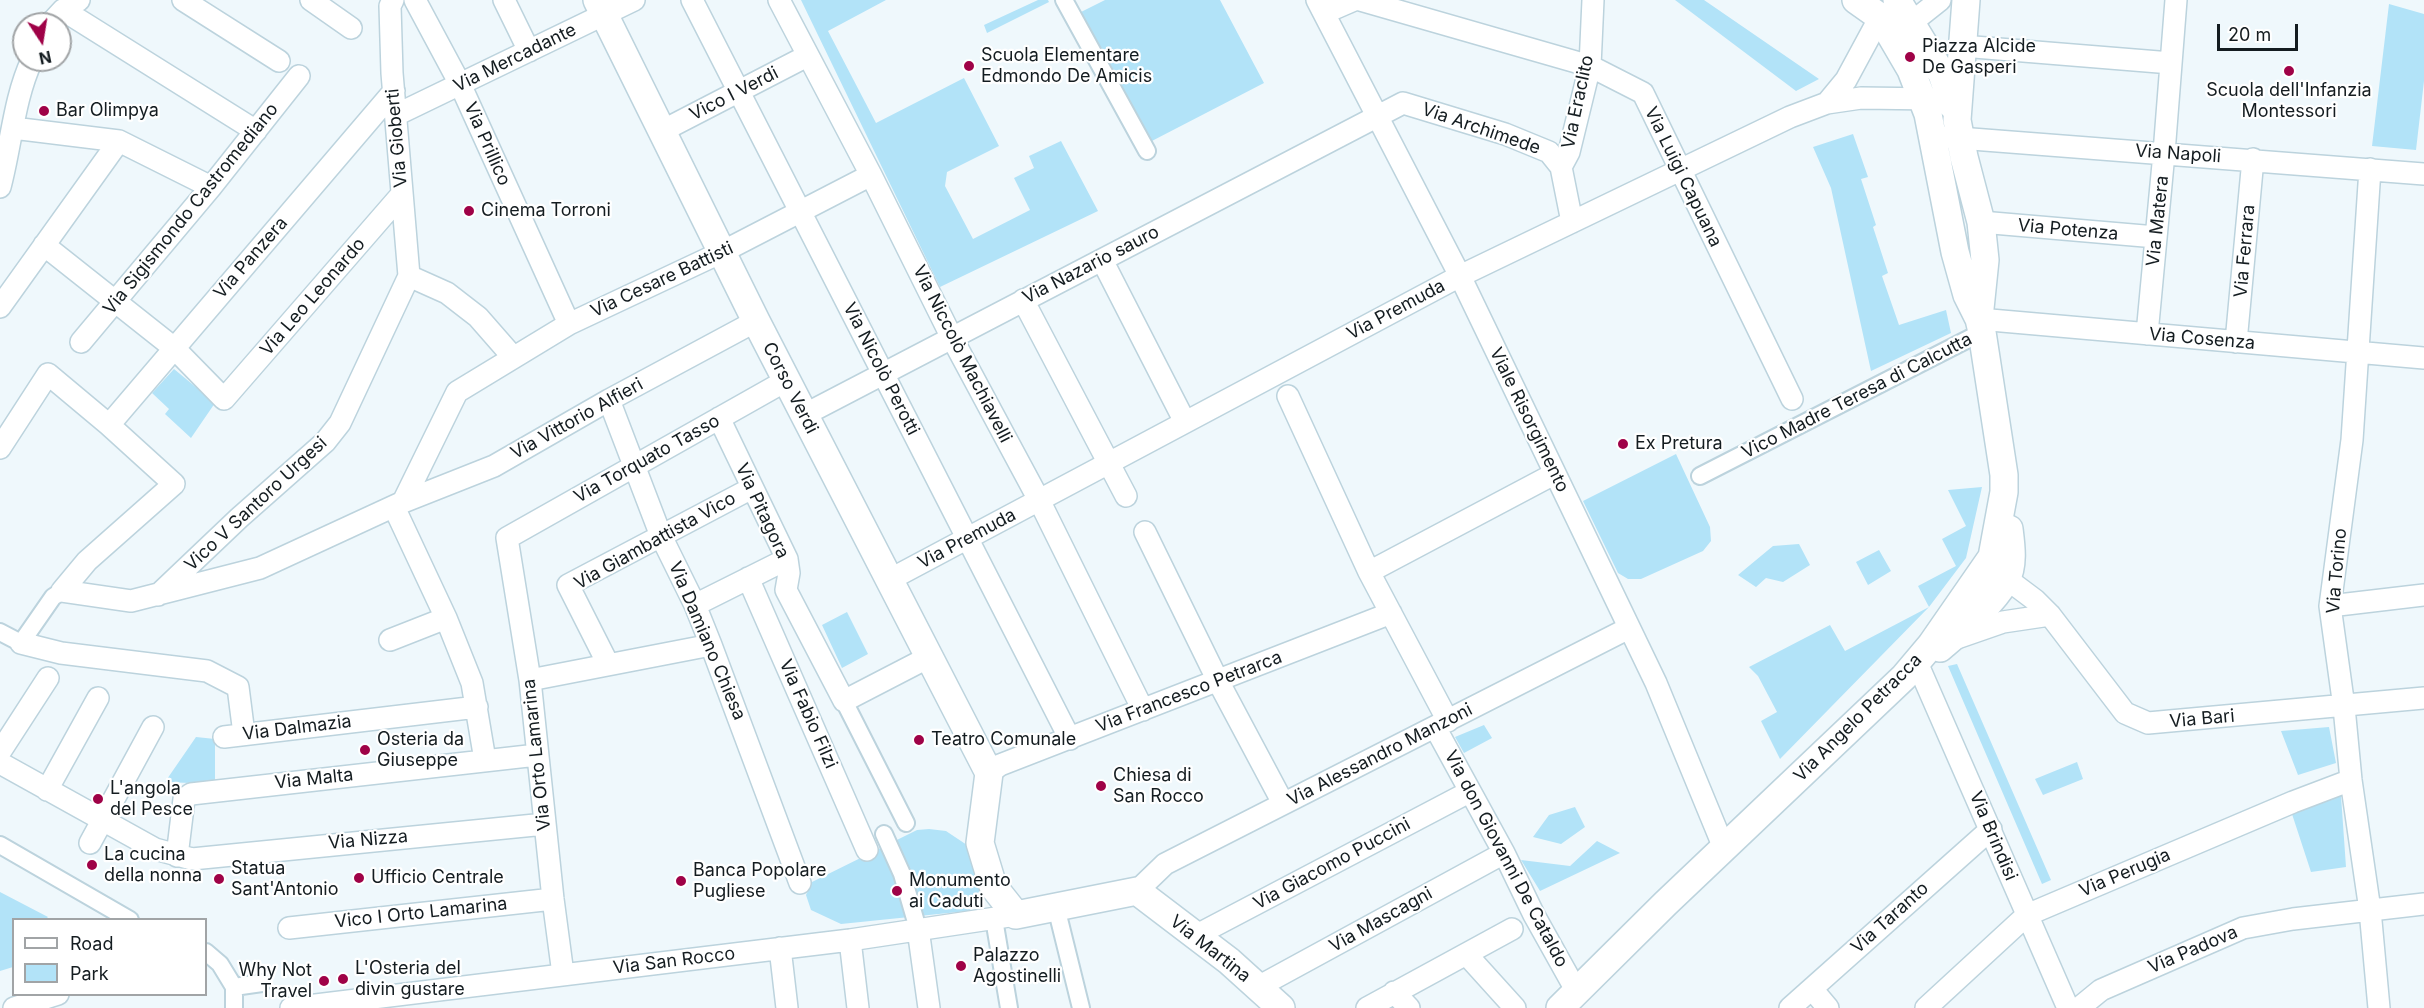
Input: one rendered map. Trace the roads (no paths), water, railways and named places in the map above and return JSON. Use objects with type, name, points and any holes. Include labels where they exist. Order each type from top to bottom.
[{"type":"street","points":[[183,0],[279,61]]},
{"type":"street","points":[[311,0],[351,28]]},
{"type":"street","name":"Via Gioberti","points":[[393,0],[390,6],[394,91],[409,276]]},
{"type":"street","name":"Via Prillico","points":[[415,0],[460,84],[569,324]]},
{"type":"street","points":[[504,0],[529,51]]},
{"type":"street","name":"Via Mercadante","points":[[396,116],[529,51],[600,7],[634,0]]},
{"type":"street","name":"Via Nicolò Perotti","points":[[692,0],[1070,739]]},
{"type":"street","name":"Via Niccolò Machiavelli","points":[[779,0],[871,175],[952,338],[1039,500],[1143,710]]},
{"type":"street","points":[[1064,0],[1147,151]]},
{"type":"street","points":[[1321,6],[1354,0]]},
{"type":"street","name":"Via Luigi Capuana","points":[[1360,0],[1590,66],[1643,93],[1792,399]]},
{"type":"street","name":"Via Eraclito","points":[[1561,167],[1569,152],[1590,66],[1593,0]]},
{"type":"street","points":[[1856,0],[1889,6],[1911,23],[1942,74],[1956,118],[1981,222],[1985,261],[1981,326]]},
{"type":"street","points":[[1911,23],[1940,0]]},
{"type":"street","points":[[1956,118],[1966,0]]},
{"type":"street","name":"Via Matera","points":[[2147,334],[2176,0]]},
{"type":"street","name":"Viale Risorgimento","points":[[1321,6],[1460,276],[1656,682],[1724,848]]},
{"type":"street","points":[[1889,6],[1922,98],[1967,296],[1981,326]]},
{"type":"street","points":[[1827,103],[1846,80],[1889,6]]},
{"type":"street","name":"Corso Verdi","points":[[600,7],[756,321],[989,773]]},
{"type":"street","points":[[64,11],[256,131]]},
{"type":"street","points":[[1962,46],[2171,63]]},
{"type":"street","name":"Vico I Verdi","points":[[662,131],[807,56]]},
{"type":"street","points":[[0,187],[21,86],[27,72]]},
{"type":"street","name":"Via Sigismondo Castromediano","points":[[81,342],[211,187],[299,76]]},
{"type":"street","name":"Via Panzera","points":[[109,425],[394,91]]},
{"type":"street","name":"Via Premuda","points":[[889,580],[1460,276],[1790,117],[1827,103],[1861,98],[1922,98],[1956,118]]},
{"type":"street","name":"Via Archimede","points":[[1378,116],[1403,103],[1505,134],[1549,152],[1561,167],[1572,222]]},
{"type":"street","name":"Via Nazario sauro","points":[[804,414],[884,375],[1023,300],[1378,116]]},
{"type":"street","name":"Via Napoli","points":[[1931,138],[1956,118],[2164,153],[2424,174]]},
{"type":"street","points":[[13,128],[119,141],[211,187]]},
{"type":"street","points":[[0,308],[119,141]]},
{"type":"street","name":"Via Ferrara","points":[[2236,342],[2253,159]]},
{"type":"street","name":"Via Torino","points":[[2370,169],[2352,440],[2330,606],[2351,780],[2370,910],[2379,1008]]},
{"type":"street","name":"Via Cesare Battisti","points":[[398,505],[457,392],[569,324],[722,252],[871,175]]},
{"type":"street","name":"Via Leo Leonardo","points":[[174,348],[224,399],[402,194]]},
{"type":"street","name":"Via Potenza","points":[[1981,222],[2156,237]]},
{"type":"street","points":[[44,245],[174,348]]},
{"type":"street","points":[[1102,260],[1185,422]]},
{"type":"street","points":[[409,276],[447,293],[470,311],[513,357]]},
{"type":"street","name":"Vico V Santoro Urgesi","points":[[157,596],[324,442],[340,423],[409,276]]},
{"type":"street","points":[[1023,300],[1126,496]]},
{"type":"street","name":"Via Vittorio Alfieri","points":[[62,591],[131,601],[260,568],[398,505],[494,466],[609,400],[756,321]]},
{"type":"street","name":"Via Cosenza","points":[[1981,326],[2147,334],[2424,358]]},
{"type":"street","name":"Vico Madre Teresa di Calcutta","points":[[1700,476],[1981,326]]},
{"type":"street","name":"Via Angelo Petracca","points":[[1569,1000],[1724,848],[1911,671],[1992,557],[2004,492],[2004,475],[1981,326]]},
{"type":"street","points":[[0,448],[48,374],[174,484],[87,561],[62,591],[53,597],[21,644],[0,632]]},
{"type":"street","name":"Via Torquato Tasso","points":[[507,538],[787,380]]},
{"type":"street","name":"Via don Giovanni De Cataldo","points":[[1288,396],[1442,724],[1469,792],[1504,853],[1534,915],[1569,1000]]},
{"type":"street","name":"Via Damiano Chiesa","points":[[609,400],[661,536],[695,605],[711,645],[800,883]]},
{"type":"street","name":"Via Pitagora","points":[[719,418],[787,559],[789,573],[786,590],[844,701]]},
{"type":"street","points":[[1370,572],[1554,474]]},
{"type":"street","name":"Via Giambattista Vico","points":[[608,664],[568,585],[752,488]]},
{"type":"street","points":[[1911,671],[1971,622],[2007,579],[2012,554],[2004,492]]},
{"type":"street","points":[[398,505],[472,683],[485,759]]},
{"type":"street","points":[[1145,532],[1218,681],[1284,803]]},
{"type":"street","name":"Via Orto Lamarina","points":[[507,538],[530,680],[563,974]]},
{"type":"street","name":"Via Bari","points":[[1992,557],[2007,579],[2042,607],[2125,713],[2148,723],[2424,698]]},
{"type":"street","points":[[695,605],[787,559]]},
{"type":"street","name":"Via Fabio Filzi","points":[[748,578],[867,850]]},
{"type":"street","points":[[2330,606],[2424,596]]},
{"type":"street","points":[[1948,641],[2042,607]]},
{"type":"street","name":"Via Francesco Petrarca","points":[[989,773],[1000,765],[1391,613]]},
{"type":"street","points":[[390,640],[446,618]]},
{"type":"street","name":"Via Alessandro Manzoni","points":[[1137,891],[1165,864],[1629,628]]},
{"type":"street","name":"Via Dalmazia","points":[[21,644],[61,653],[207,671],[238,687],[234,735],[477,707]]},
{"type":"street","points":[[530,680],[711,645]]},
{"type":"street","points":[[906,823],[844,701],[929,657]]},
{"type":"street","name":"Via Brindisi","points":[[1911,671],[1991,829],[2068,1008]]},
{"type":"street","points":[[0,752],[48,678]]},
{"type":"street","points":[[47,790],[98,698]]},
{"type":"street","points":[[90,843],[153,727]]},
{"type":"street","name":"Via Malta","points":[[184,857],[184,799],[191,794],[485,759],[537,755]]},
{"type":"street","points":[[0,763],[155,849],[184,857]]},
{"type":"street","points":[[989,773],[980,843],[1005,917],[1009,1008]]},
{"type":"street","name":"Via Perugia","points":[[1926,1008],[2027,915],[2293,802],[2351,780]]},
{"type":"street","name":"Via Giacomo Puccini","points":[[1196,936],[1469,792]]},
{"type":"street","name":"Via Nizza","points":[[184,857],[545,824]]},
{"type":"street","name":"Via Taranto","points":[[1790,1008],[1991,829]]},
{"type":"street","points":[[884,834],[902,874],[918,929],[929,1008]]},
{"type":"street","points":[[0,845],[127,918]]},
{"type":"street","name":"Via Mascagni","points":[[1258,987],[1504,853]]},
{"type":"street","name":"Via San Rocco","points":[[291,1008],[850,940],[1005,917],[1137,891]]},
{"type":"street","name":"Via Martina","points":[[1137,891],[1229,961],[1281,1008]]},
{"type":"street","name":"Vico I Orto Lamarina","points":[[289,928],[553,899]]},
{"type":"street","name":"Via Padova","points":[[2079,1008],[2101,990],[2242,928],[2424,904]]},
{"type":"street","points":[[1056,907],[1082,1008]]},
{"type":"street","points":[[1367,1008],[1512,929]]},
{"type":"street","points":[[850,940],[858,1008]]},
{"type":"street","points":[[780,948],[787,1008]]},
{"type":"street","points":[[207,953],[220,964],[234,987],[234,1008]]},
{"type":"street","points":[[1467,955],[1515,1008]]},
{"type":"street","points":[[234,987],[262,983]]},
{"type":"street","points":[[1812,989],[1828,1008]]},
{"type":"street","points":[[1395,992],[1409,1008]]},
{"type":"street","points":[[14,1008],[52,996]]},
{"type":"place","name":"Piazza Alcide De Gasperi","points":[[1910,57]]},
{"type":"place","name":"Scuola Elementare Edmondo De Amicis","points":[[969,66]]},
{"type":"place","name":"Scuola dell'Infanzia Montessori","points":[[2289,71]]},
{"type":"place","name":"Bar Olimpya","points":[[44,111]]},
{"type":"place","name":"Cinema Torroni","points":[[469,211]]},
{"type":"place","name":"Ex Pretura","points":[[1623,444]]},
{"type":"place","name":"Teatro Comunale","points":[[919,740]]},
{"type":"place","name":"Osteria da Giuseppe","points":[[365,750]]},
{"type":"place","name":"Chiesa di San Rocco","points":[[1101,786]]},
{"type":"place","name":"L'angola del Pesce","points":[[98,799]]},
{"type":"place","name":"La cucina della nonna","points":[[92,865]]},
{"type":"place","name":"Ufficio Centrale","points":[[359,878]]},
{"type":"place","name":"Statua Sant'Antonio","points":[[219,879]]},
{"type":"place","name":"Banca Popolare Pugliese","points":[[681,881]]},
{"type":"place","name":"Monumento ai Caduti","points":[[897,891]]},
{"type":"place","name":"Palazzo Agostinelli","points":[[961,966]]},
{"type":"place","name":"L'Osteria del divin gustare","points":[[343,979]]},
{"type":"place","name":"Why Not Travel","points":[[324,981]]}]
